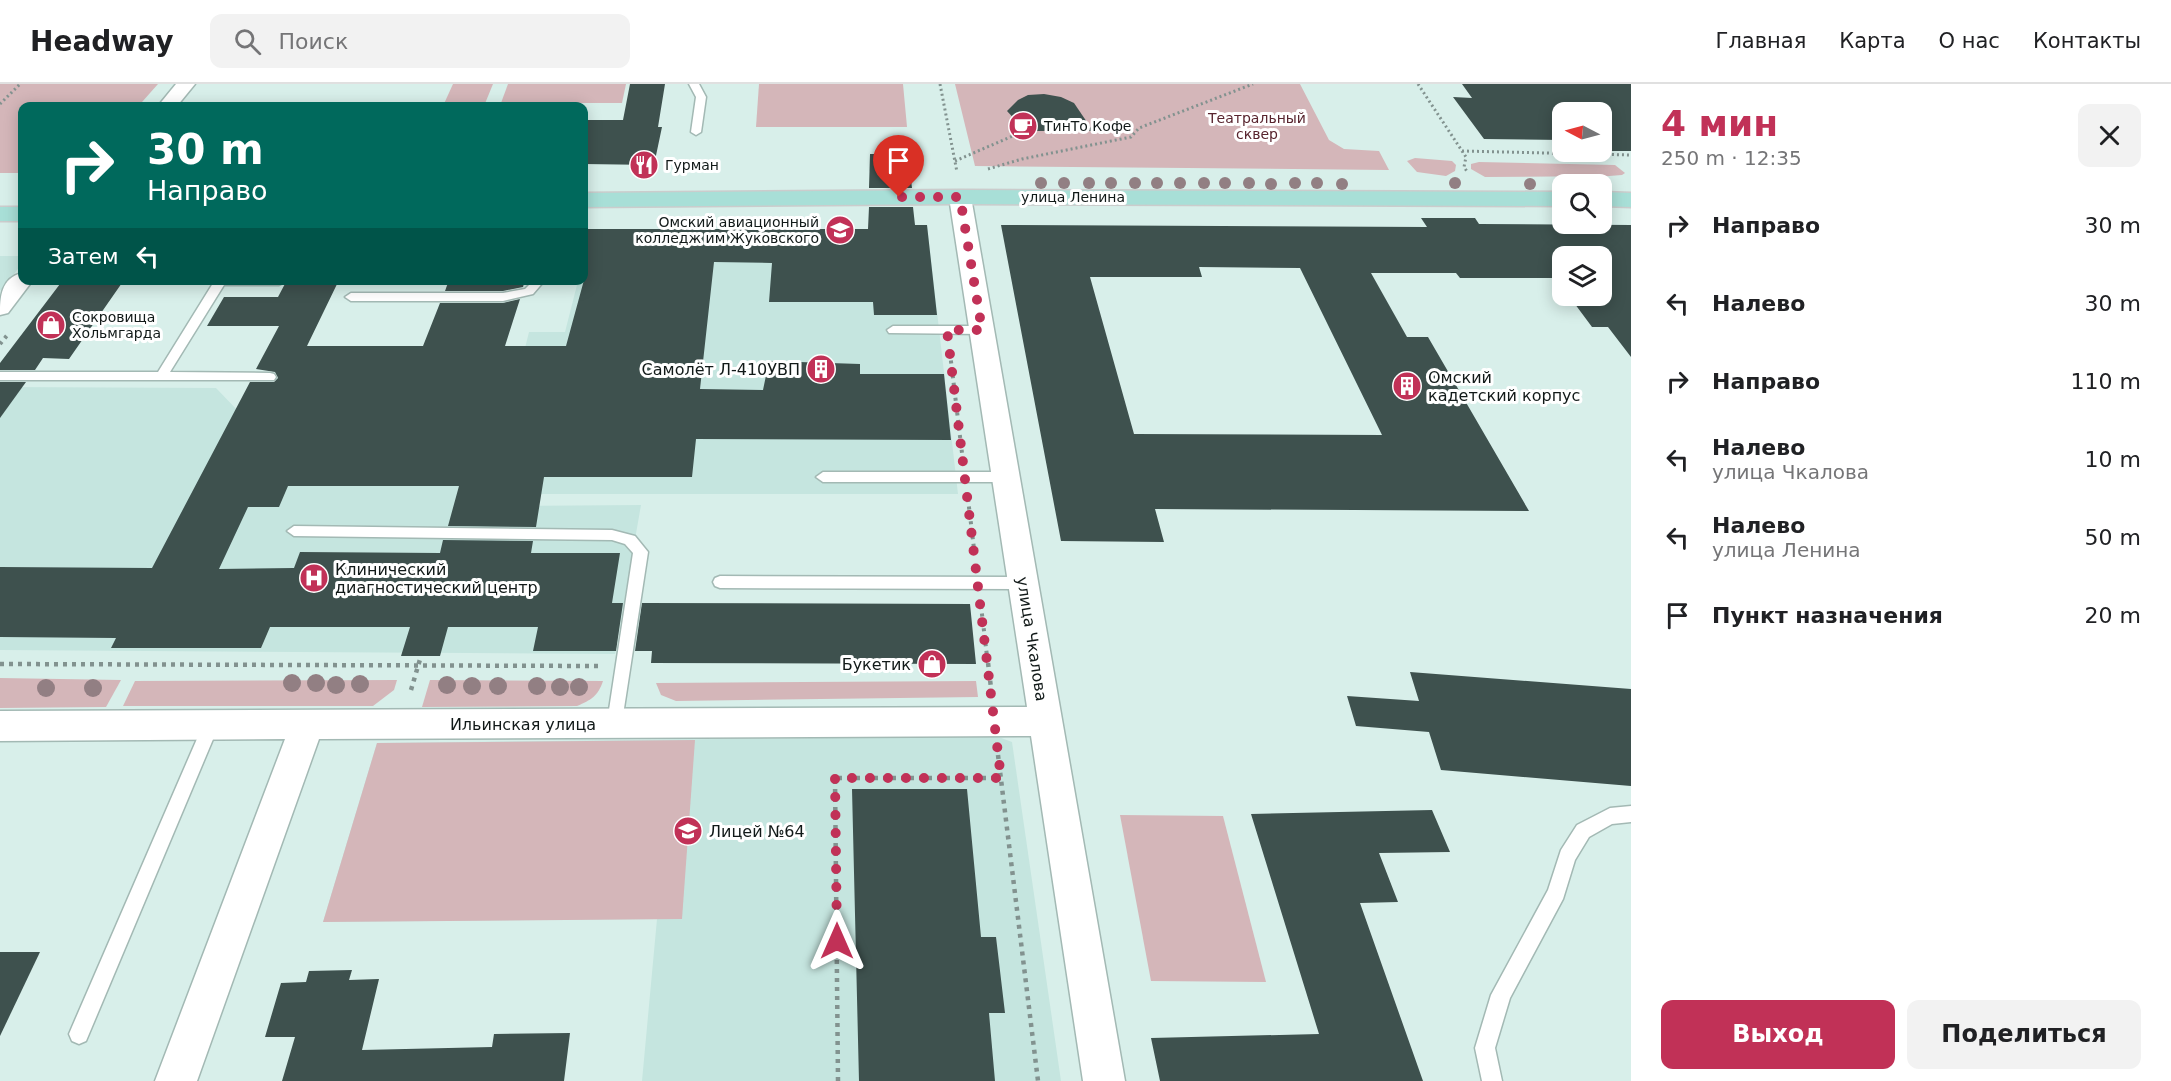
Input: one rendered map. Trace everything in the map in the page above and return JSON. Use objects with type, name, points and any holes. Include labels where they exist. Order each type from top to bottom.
[{"type":"main road","name":"улица Ленина","points":[[588,200],[959,187],[1552,199]]},
{"type":"main road","points":[[0,196],[18,196]]},
{"type":"main road","points":[[1612,200],[1631,200]]},
{"type":"main road","points":[[0,214],[18,214]]},
{"type":"street","points":[[170,102],[186,84]]},
{"type":"street","name":"улица Чкалова","points":[[959,187],[1104,1081]]},
{"type":"street","points":[[0,308],[18,285]]},
{"type":"street","name":"Ильинская улица","points":[[0,726],[1045,721]]},
{"type":"street","points":[[176,1081],[307,725]]},
{"type":"lane","points":[[694,84],[700,97],[696,132]]},
{"type":"lane","points":[[161,377],[218,285]]},
{"type":"lane","points":[[351,297],[503,297],[527,293],[536,285]]},
{"type":"lane","points":[[893,330],[982,330]]},
{"type":"lane","points":[[0,376],[270,377]]},
{"type":"lane","points":[[823,477],[1006,477]]},
{"type":"lane","points":[[294,531],[612,535],[630,540],[641,552],[615,723]]},
{"type":"lane","points":[[720,582],[1023,583]]},
{"type":"lane","points":[[79,1034],[211,725]]},
{"type":"lane","points":[[1492,1081],[1485,1048],[1501,995],[1556,893],[1567,856],[1583,831],[1610,816],[1631,814]]},
{"type":"path","points":[[0,104],[20,84]]},
{"type":"path","points":[[940,84],[959,187]]},
{"type":"path","points":[[979,171],[1022,159],[1131,137],[1139,128],[1253,84]]},
{"type":"path","points":[[1418,84],[1466,157],[1464,167],[1470,178]]},
{"type":"path","points":[[955,161],[1024,131]]},
{"type":"path","points":[[1462,151],[1631,155]]},
{"type":"path","points":[[947,330],[1038,1081]]},
{"type":"path","points":[[0,664],[623,666]]},
{"type":"path","points":[[838,1081],[835,778],[1001,778]]},
{"type":"shaded area","points":[[927,225],[958,494],[541,494],[524,352],[529,332],[565,332],[577,285],[588,285],[588,278],[607,273],[624,263],[631,229],[818,229],[818,233]]},
{"type":"shaded area","points":[[0,256],[18,256],[18,269],[0,291]]},
{"type":"shaded area","name":"Клинический диагностический центр","points":[[0,387],[216,388],[240,413],[511,425],[491,506],[641,505],[615,654],[0,650]]},
{"type":"shaded area","name":"Лицей №64","points":[[996,736],[1012,742],[1061,1081],[642,1081],[657,919],[323,922],[377,743]]},
{"type":"green space","points":[[0,84],[158,84],[142,102],[18,102],[18,173],[0,173]]},
{"type":"green space","points":[[453,84],[493,84],[486,102],[445,102]]},
{"type":"green space","points":[[508,84],[626,84],[622,103],[501,102]]},
{"type":"green space","points":[[759,84],[903,84],[907,127],[756,127]]},
{"type":"green space","name":"Театральный сквер","points":[[955,84],[1300,84],[1329,140],[1344,149],[1379,151],[1389,170],[975,166]]},
{"type":"green space","points":[[1415,158],[1452,161],[1456,165],[1455,171],[1446,176],[1417,172],[1407,161]]},
{"type":"green space","points":[[1479,162],[1615,165],[1625,173],[1612,176],[1552,174],[1552,176],[1485,177],[1471,169],[1471,164]]},
{"type":"green space","points":[[0,678],[121,680],[106,707],[0,708]]},
{"type":"green space","points":[[397,680],[394,690],[373,706],[123,706],[135,681]]},
{"type":"green space","points":[[430,680],[603,681],[593,697],[577,706],[422,707]]},
{"type":"green space","points":[[976,681],[978,697],[676,701],[661,695],[656,683]]},
{"type":"green space","points":[[695,740],[682,919],[323,922],[377,743]]},
{"type":"green space","points":[[1120,815],[1223,816],[1266,982],[1151,981]]},
{"type":"building","points":[[630,84],[665,84],[658,127],[662,127],[654,165],[588,164],[588,120],[623,120]]},
{"type":"building","points":[[1462,84],[1631,84],[1631,151],[1612,151],[1612,102],[1552,102],[1552,140],[1484,139],[1453,97],[1472,98]]},
{"type":"building","points":[[1044,94],[1061,97],[1074,103],[1093,131],[1033,131],[1019,124],[1007,111],[1018,100],[1028,95]]},
{"type":"building","points":[[870,154],[908,154],[912,188],[869,188]]},
{"type":"building","points":[[869,207],[913,207],[915,225],[927,225],[937,315],[874,315],[873,302],[769,302],[772,263],[714,262],[700,389],[763,390],[769,361],[860,364],[860,374],[944,374],[951,440],[696,439],[692,477],[544,477],[536,527],[448,526],[459,486],[288,486],[279,507],[248,507],[219,569],[294,568],[300,552],[440,553],[443,540],[533,541],[531,553],[620,553],[612,603],[623,603],[616,651],[533,651],[538,627],[448,627],[440,656],[401,656],[410,627],[270,627],[261,648],[111,648],[116,638],[0,637],[0,567],[152,568],[250,382],[274,382],[278,378],[275,372],[256,369],[279,326],[207,326],[224,297],[278,297],[284,285],[337,285],[307,346],[423,346],[440,303],[503,303],[520,299],[505,346],[566,346],[583,285],[588,285],[588,229],[868,229]]},
{"type":"building","name":"Омский кадетский корпус","points":[[1421,218],[1475,218],[1479,224],[1552,224],[1552,234],[1612,234],[1612,225],[1631,225],[1631,357],[1608,327],[1592,327],[1576,306],[1612,306],[1612,246],[1552,246],[1552,278],[1460,278],[1456,273],[1371,273],[1407,337],[1428,337],[1529,511],[1155,509],[1164,542],[1061,541],[1001,225],[1427,227]],"holes":[[[1199,267],[1300,268],[1382,435],[1134,434],[1090,277],[1202,277]]]},
{"type":"building","points":[[59,285],[121,285],[69,359],[43,358],[35,370],[0,370],[0,363]]},
{"type":"building","points":[[447,285],[524,285],[503,291],[445,291]]},
{"type":"building","points":[[0,382],[26,382],[0,418]]},
{"type":"building","points":[[642,603],[970,604],[976,664],[651,663],[652,651],[635,651]]},
{"type":"building","points":[[1410,672],[1631,689],[1631,786],[1441,770],[1429,732],[1356,726],[1347,696],[1419,701]]},
{"type":"building","points":[[852,789],[967,789],[981,937],[996,937],[1005,1013],[989,1013],[995,1081],[859,1081]]},
{"type":"building","points":[[1432,810],[1450,852],[1379,853],[1398,902],[1360,903],[1423,1081],[1160,1081],[1151,1038],[1319,1034],[1251,814]]},
{"type":"building","points":[[0,952],[40,952],[0,1036]]},
{"type":"building","points":[[352,970],[349,980],[379,979],[362,1050],[492,1047],[494,1034],[570,1033],[564,1081],[282,1081],[295,1037],[265,1037],[281,983],[306,982],[309,971]]},
{"type":"place","name":"ТинТо Кофе","points":[[1023,126]]},
{"type":"place","name":"Гурман","points":[[644,165]]},
{"type":"place","name":"Омский авиационный колледж им Жуковского","points":[[840,230]]},
{"type":"place","name":"Сокровища Хольмгарда","points":[[51,325]]},
{"type":"place","name":"Самолёт Л-410УВП","points":[[821,369]]},
{"type":"place","name":"Омский кадетский корпус","points":[[1407,386]]},
{"type":"place","name":"Клинический диагностический центр","points":[[314,578]]},
{"type":"place","name":"Букетик","points":[[932,664]]},
{"type":"place","name":"Лицей №64","points":[[688,831]]},
{"type":"route","points":[[837,941],[835,778],[1001,778],[947,330],[982,330],[960,197],[899,197]]}]
